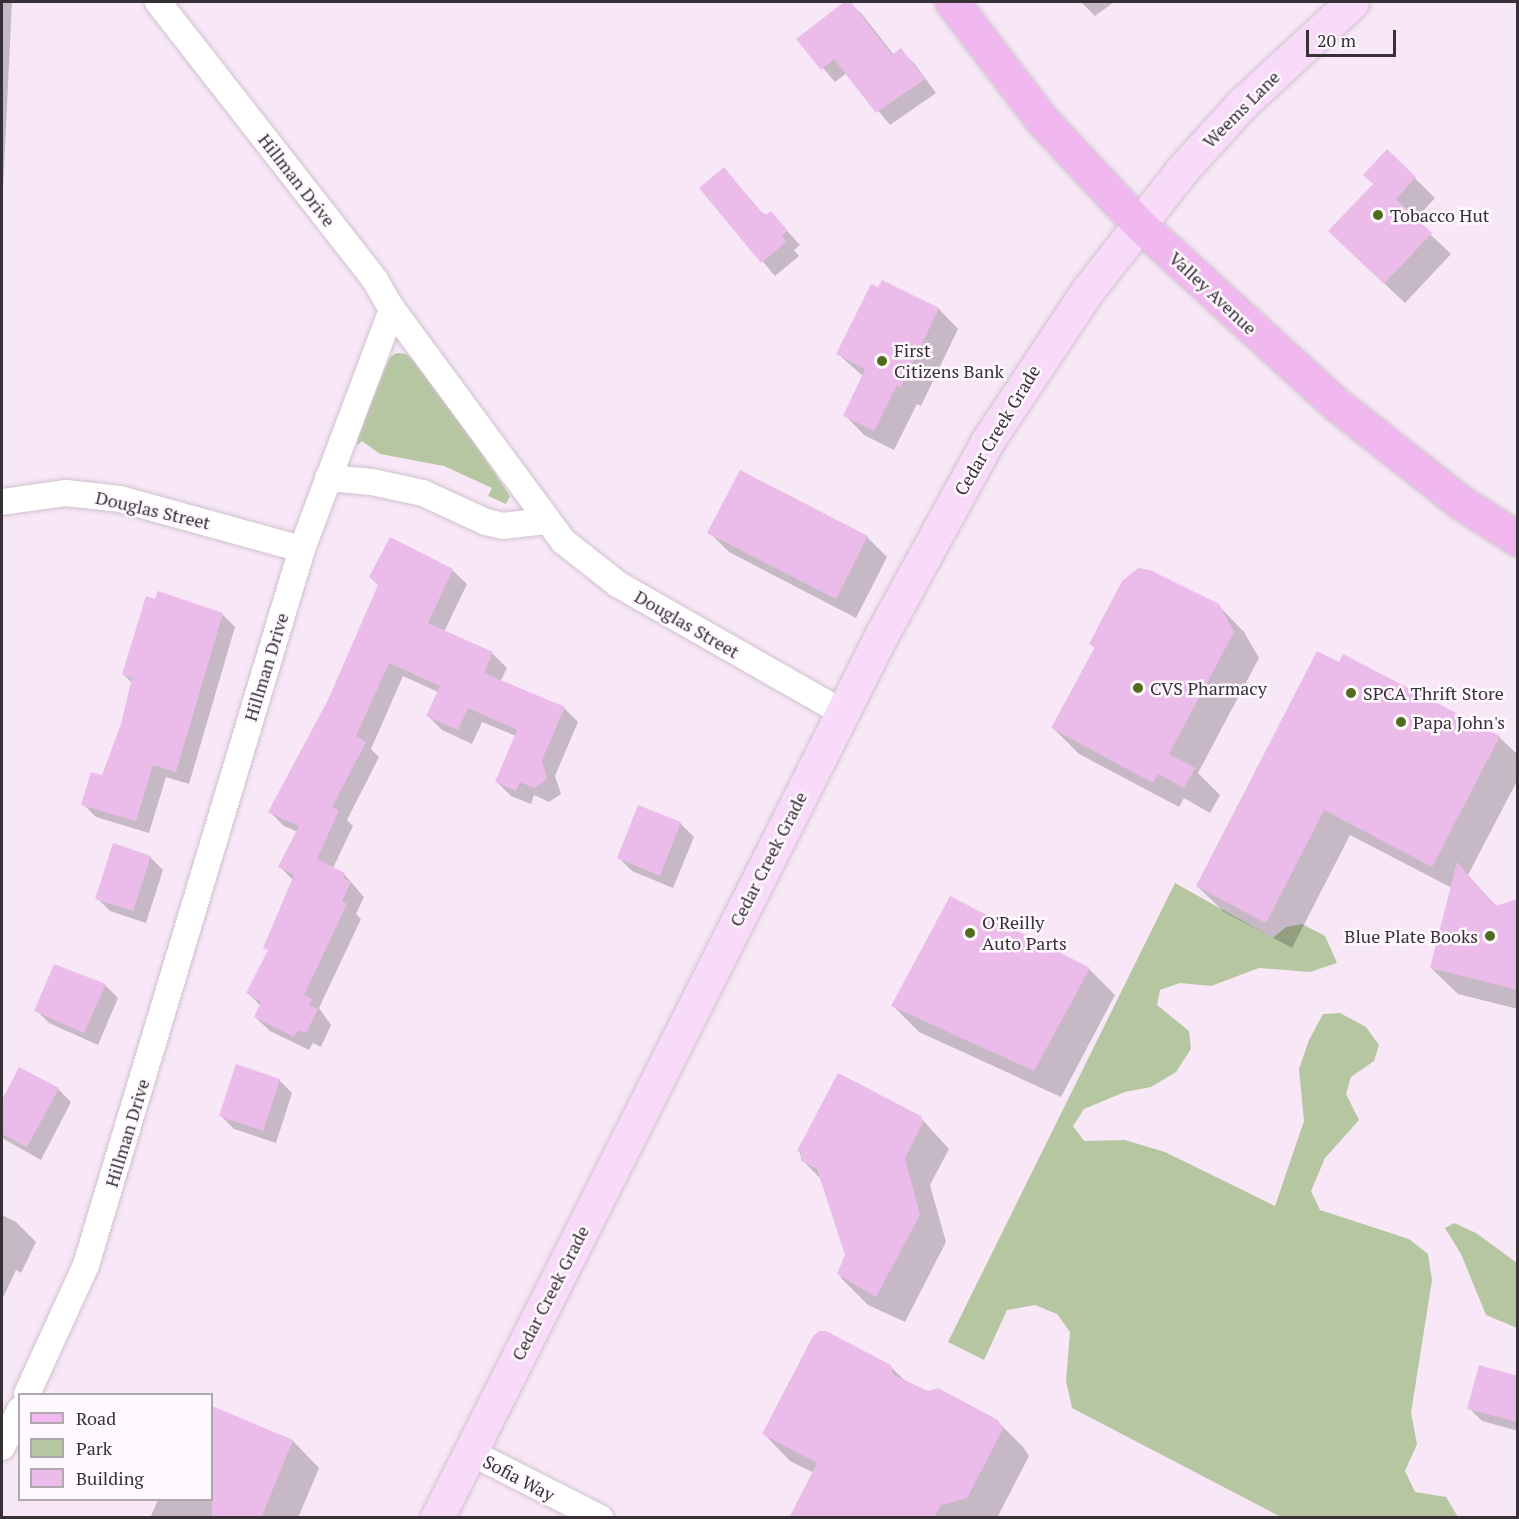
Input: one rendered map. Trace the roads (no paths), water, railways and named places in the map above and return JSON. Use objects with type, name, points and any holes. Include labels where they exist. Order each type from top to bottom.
[{"type":"main road","name":"Valley Avenue","points":[[952,2],[1042,120],[1140,225],[1345,411],[1460,502],[1518,539]]},
{"type":"main road","name":"Weems Lane","points":[[1140,225],[1206,142],[1352,2]]},
{"type":"main road","name":"Cedar Creek Grade","points":[[437,1518],[842,712],[987,442],[1088,290],[1140,225]]},
{"type":"street","name":"Hillman Drive","points":[[28,1393],[86,1265],[302,549],[392,309],[375,280],[158,2]]},
{"type":"street","name":"Douglas Street","points":[[392,309],[466,406],[545,521],[582,559],[619,585],[842,712]]},
{"type":"street","points":[[328,478],[372,482],[423,493],[486,522],[503,526],[545,521]]},
{"type":"street","name":"Douglas Street","points":[[2,502],[39,494],[104,497],[302,549]]},
{"type":"street","points":[[2,1447],[18,1414]]},
{"type":"street","name":"Sofia Way","points":[[470,1452],[600,1518]]},
{"type":"place","name":"Tobacco Hut","points":[[1378,215]]},
{"type":"place","name":"First Citizens Bank","points":[[882,361]]},
{"type":"place","name":"CVS Pharmacy","points":[[1138,688]]},
{"type":"place","name":"SPCA Thrift Store","points":[[1351,693]]},
{"type":"place","name":"Papa John's","points":[[1401,722]]},
{"type":"place","name":"O'Reilly Auto Parts","points":[[970,933]]},
{"type":"place","name":"Blue Plate Books","points":[[1490,936]]}]
